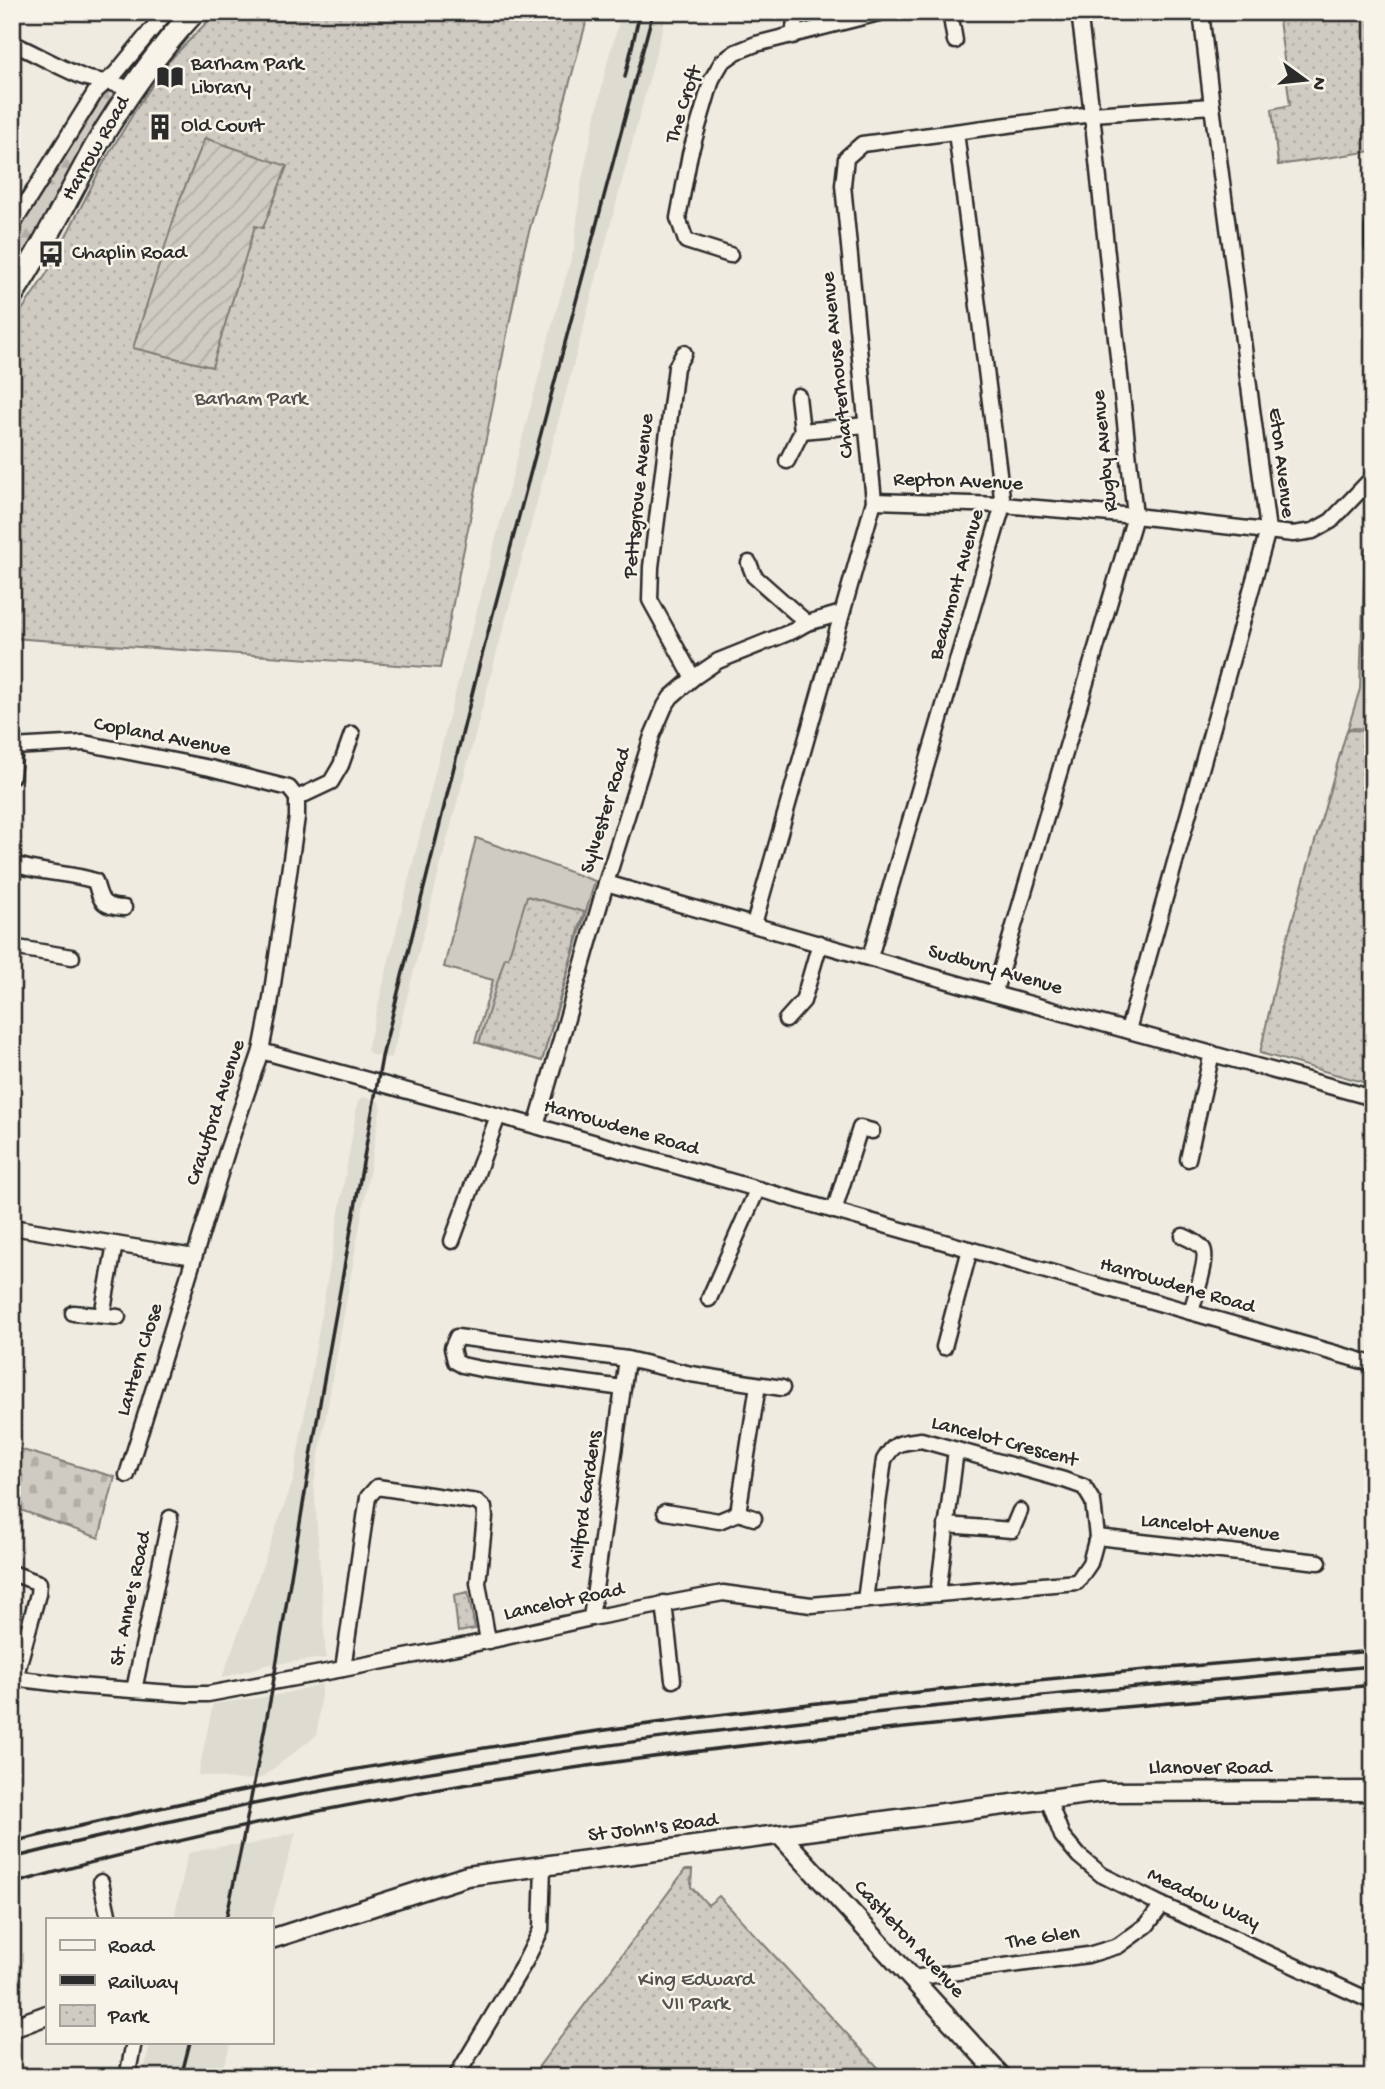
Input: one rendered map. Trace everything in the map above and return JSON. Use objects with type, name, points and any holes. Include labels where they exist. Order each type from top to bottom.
[{"type":"main road","name":"Harrow Road","points":[[12,295],[33,265],[96,147],[131,90],[194,12]]},
{"type":"street","name":"Harrow Road","points":[[12,226],[96,91],[116,73],[166,12]]},
{"type":"street","points":[[793,36],[796,12]]},
{"type":"street","name":"The Croft","points":[[730,255],[686,241],[678,218],[691,154],[712,79],[722,62],[736,52],[756,44],[883,12]]},
{"type":"street","points":[[950,12],[955,41]]},
{"type":"street","name":"Rugby Avenue","points":[[994,994],[1135,516],[1079,12]]},
{"type":"street","name":"Eton Avenue","points":[[1128,1030],[1268,530],[1201,12]]},
{"type":"street","points":[[12,43],[81,76],[116,83],[131,90]]},
{"type":"street","name":"Charterhouse Avenue","points":[[754,924],[874,501],[843,186],[846,158],[862,144],[1092,114],[1212,106]]},
{"type":"street","name":"Beaumont Avenue","points":[[870,957],[1003,505],[956,132]]},
{"type":"street","points":[[1373,227],[1373,247]]},
{"type":"street","name":"Pettsgrove Avenue","points":[[684,353],[677,367],[651,567],[650,600],[693,678]]},
{"type":"street","points":[[787,461],[802,431],[798,396]]},
{"type":"street","points":[[802,431],[866,425]]},
{"type":"street","name":"Repton Avenue","points":[[874,501],[1003,505],[1135,516],[1293,534],[1313,531],[1331,522],[1373,477]]},
{"type":"street","points":[[749,563],[754,576],[807,623]]},
{"type":"street","name":"Sylvester Road","points":[[536,1126],[606,883],[660,715],[671,697],[718,662],[807,623],[842,613]]},
{"type":"street","points":[[297,798],[331,782],[341,765],[352,734]]},
{"type":"street","name":"Copland Avenue","points":[[13,747],[84,743],[210,768],[289,788],[297,798]]},
{"type":"street","points":[[12,776],[13,747]]},
{"type":"street","name":"Crawford Avenue","points":[[194,1257],[261,1051],[272,995],[297,817],[297,798]]},
{"type":"street","points":[[12,858],[14,864],[32,871],[79,875],[95,881],[100,899],[109,907],[124,908]]},
{"type":"street","name":"Sudbury Avenue","points":[[606,883],[994,994],[1373,1098]]},
{"type":"street","points":[[786,1020],[803,1001],[820,943]]},
{"type":"street","points":[[12,947],[72,957]]},
{"type":"street","name":"Harrowdene Road","points":[[261,1051],[536,1126],[1373,1364]]},
{"type":"street","points":[[1188,1159],[1212,1054]]},
{"type":"street","points":[[452,1241],[498,1116]]},
{"type":"street","points":[[834,1211],[861,1128]]},
{"type":"street","points":[[709,1300],[757,1190]]},
{"type":"street","points":[[12,1227],[194,1257]]},
{"type":"street","points":[[1184,1236],[1203,1249],[1205,1258],[1191,1312]]},
{"type":"street","points":[[102,1315],[115,1244]]},
{"type":"street","points":[[944,1347],[970,1250]]},
{"type":"street","name":"Lantern Close","points":[[127,1475],[194,1257]]},
{"type":"street","points":[[73,1312],[118,1317]]},
{"type":"street","points":[[623,1388],[481,1370],[455,1361],[453,1348],[457,1337],[627,1359],[691,1374],[782,1388]]},
{"type":"street","name":"Milford Gardens","points":[[591,1618],[627,1359]]},
{"type":"street","points":[[738,1513],[758,1385]]},
{"type":"street","name":"Lancelot Crescent","points":[[865,1600],[884,1460],[891,1448],[901,1443],[921,1440],[1084,1487],[1093,1502],[1097,1537]]},
{"type":"street","points":[[938,1594],[956,1450]]},
{"type":"street","points":[[343,1670],[368,1497],[377,1488],[477,1502],[484,1507],[478,1583],[488,1641]]},
{"type":"street","points":[[946,1525],[1012,1530],[1020,1511]]},
{"type":"street","points":[[665,1512],[719,1521],[738,1513],[754,1518]]},
{"type":"street","name":"St. Anne's Road","points":[[134,1690],[170,1518]]},
{"type":"street","name":"Lancelot Road","points":[[14,1678],[78,1686],[208,1694],[343,1670],[723,1592],[811,1605],[1077,1582],[1090,1563],[1097,1537]]},
{"type":"street","name":"Lancelot Avenue","points":[[1097,1537],[1319,1562]]},
{"type":"street","points":[[12,1573],[39,1583],[14,1678]]},
{"type":"street","points":[[664,1603],[673,1680]]},
{"type":"street","name":"Llanover Road","points":[[1048,1799],[1102,1792],[1373,1791]]},
{"type":"street","name":"St John's Road","points":[[273,1938],[467,1876],[1048,1799]]},
{"type":"street","name":"Meadow Way","points":[[1048,1799],[1062,1836],[1079,1856],[1102,1875],[1373,2002]]},
{"type":"street","name":"Castleton Avenue","points":[[780,1835],[1002,2077]]},
{"type":"street","points":[[456,2077],[525,1962],[541,1930],[543,1866]]},
{"type":"street","points":[[101,1882],[109,1918]]},
{"type":"street","name":"The Glen","points":[[912,1978],[1087,1955],[1108,1949],[1118,1946],[1147,1925],[1162,1905]]},
{"type":"street","points":[[12,2028],[46,2015]]},
{"type":"street","points":[[127,2077],[134,2044]]},
{"type":"shaded area","points":[[622,12],[667,12],[392,1057],[372,1055],[367,1050],[447,724],[574,249],[581,184],[607,63]]},
{"type":"shaded area","points":[[362,1097],[378,1100],[381,1106],[314,1483],[326,1658],[265,1665],[222,1678],[293,1481],[358,1101]]},
{"type":"shaded area","points":[[322,1684],[317,1735],[261,1778],[242,1780],[198,1775],[213,1704],[278,1695]]},
{"type":"shaded area","points":[[296,1832],[271,1918],[174,1918],[188,1853],[229,1845],[249,1845]]},
{"type":"shaded area","points":[[150,2044],[230,2044],[220,2077],[143,2077]]},
{"type":"green space","name":"Barham Park","points":[[217,12],[589,12],[524,250],[440,668],[12,638],[12,325],[47,273],[104,162],[136,109],[168,62]]},
{"type":"green space","points":[[1278,12],[1373,12],[1373,151],[1278,165],[1272,109],[1290,105]]},
{"type":"green space","points":[[107,90],[115,92],[12,276],[12,240]]},
{"type":"green space","points":[[205,138],[287,166],[263,228],[255,226],[212,367],[133,348],[180,199]]},
{"type":"green space","points":[[1365,547],[1373,548],[1373,729],[1348,728],[1360,689]]},
{"type":"green space","points":[[1347,730],[1373,731],[1373,1085],[1260,1053],[1279,967]]},
{"type":"green space","points":[[476,838],[595,881],[542,1061],[475,1042],[493,980],[444,967]]},
{"type":"green space","points":[[527,896],[584,912],[542,1061],[479,1043]]},
{"type":"green space","points":[[12,1447],[115,1477],[99,1538],[12,1507]]},
{"type":"green space","points":[[468,1592],[475,1629],[458,1632],[454,1595]]},
{"type":"green space","name":"King Edward VII Park","points":[[685,1870],[692,1870],[691,1887],[708,1905],[719,1896],[887,2077],[531,2077]]},
{"type":"railway","points":[[625,77],[640,12]]},
{"type":"railway","points":[[226,1918],[271,1696],[382,1057],[478,670],[653,12]]},
{"type":"railway","points":[[12,1842],[275,1784],[548,1738],[822,1702],[1098,1674],[1373,1651]]},
{"type":"railway","points":[[12,1858],[180,1819],[349,1786],[518,1758],[859,1715],[1373,1666]]},
{"type":"railway","points":[[12,1884],[179,1841],[347,1806],[517,1776],[859,1733],[1373,1685]]},
{"type":"railway","points":[[181,2077],[189,2044]]},
{"type":"place","name":"Barham Park Library","points":[[170,77]]},
{"type":"place","name":"Old Court","points":[[160,127]]},
{"type":"place","name":"Chaplin Road","points":[[51,254]]}]
